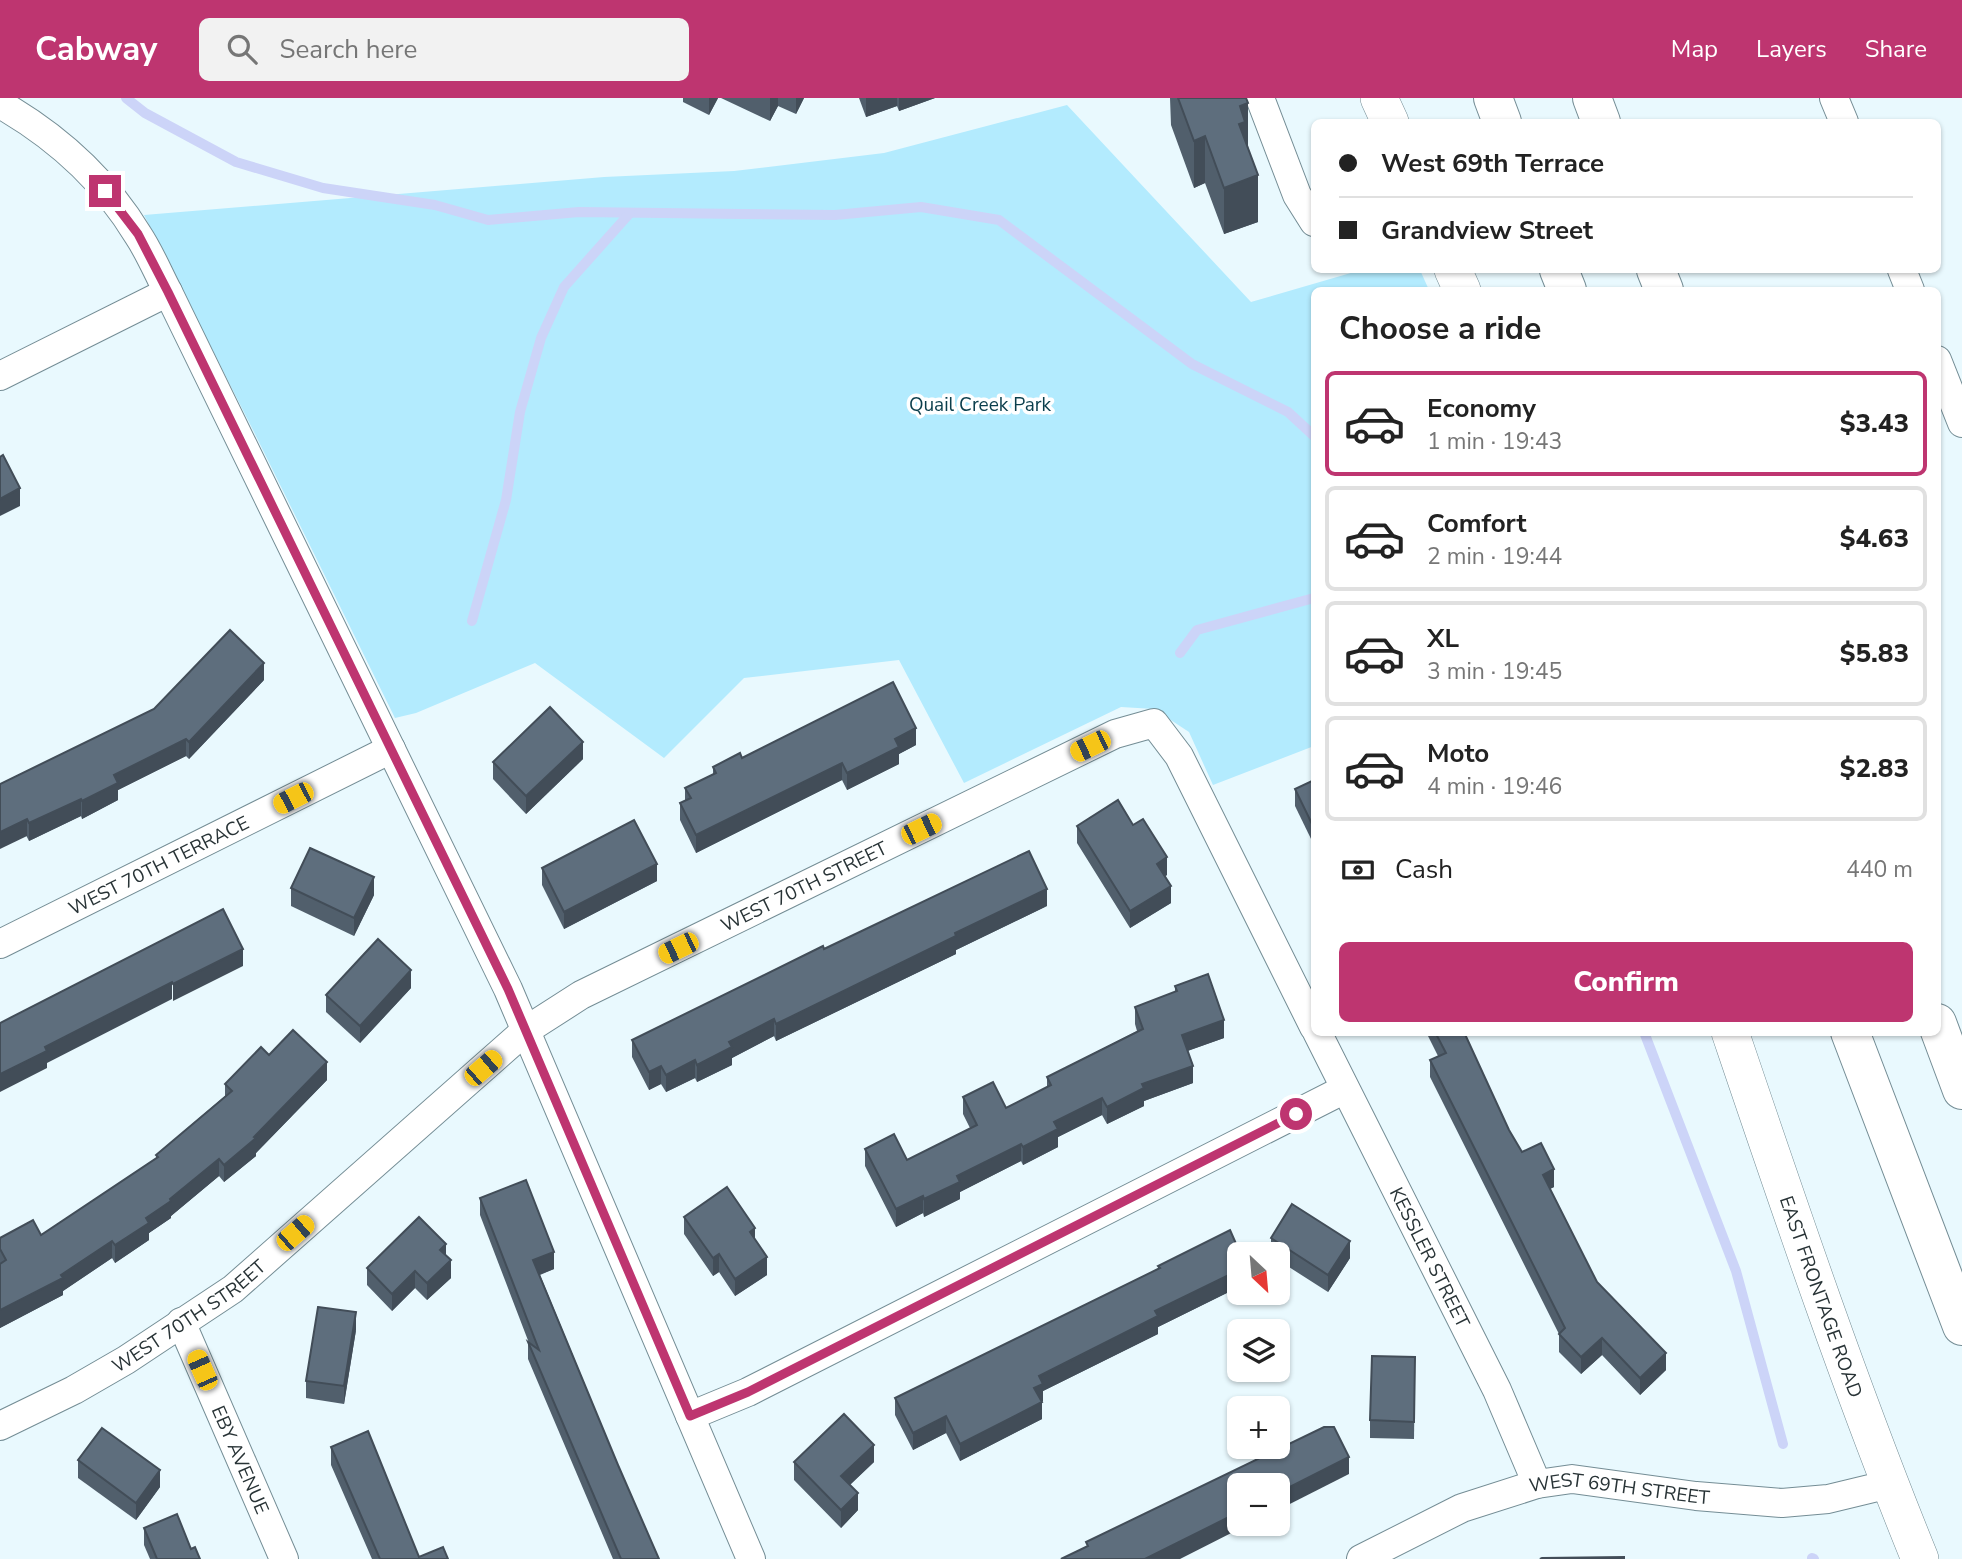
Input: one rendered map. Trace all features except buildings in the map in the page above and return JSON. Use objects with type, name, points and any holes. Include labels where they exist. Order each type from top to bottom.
[{"type":"highway","points":[[1493,98],[1502,119]]},
{"type":"highway","points":[[1592,98],[1600,119]]},
{"type":"highway","points":[[1941,1034],[1962,1090]]},
{"type":"highway","points":[[1852,1036],[1962,1326]]},
{"type":"street","points":[[1260,98],[1297,195],[1311,217]]},
{"type":"street","points":[[1379,98],[1389,119]]},
{"type":"street","points":[[1834,98],[1843,119]]},
{"type":"street","points":[[0,104],[35,124],[88,169],[138,234],[168,292],[508,989],[751,1559]]},
{"type":"street","points":[[0,376],[168,292]]},
{"type":"street","points":[[1941,370],[1962,423]]},
{"type":"street","name":"WEST 70TH STREET","points":[[0,1426],[126,1360],[233,1289],[525,1031],[581,995],[1115,734],[1154,723],[1178,756],[1311,1021]]},
{"type":"street","name":"WEST 70TH TERRACE","points":[[0,944],[391,749]]},
{"type":"street","name":"KESSLER STREET","points":[[1319,1036],[1497,1390],[1537,1484]]},
{"type":"street","name":"EAST FRONTAGE ROAD","points":[[1731,1036],[1889,1484],[1920,1559]]},
{"type":"street","points":[[690,1416],[748,1392],[1345,1089]]},
{"type":"street","name":"EBY AVENUE","points":[[181,1322],[284,1559]]},
{"type":"street","name":"WEST 69TH STREET","points":[[1361,1559],[1462,1508],[1537,1484],[1572,1479],[1696,1496],[1782,1503],[1828,1499],[1889,1484]]},
{"type":"green space","name":"Quail Creek Park","points":[[1067,105],[1251,302],[1351,273],[1421,273],[1428,287],[1311,287],[1311,747],[1213,785],[1189,732],[1154,709],[1121,707],[964,783],[899,660],[744,678],[664,758],[535,663],[416,713],[395,718],[144,215],[604,177],[734,171],[884,153]]},
{"type":"waterway","points":[[126,98],[145,113],[236,162],[323,188],[435,205],[488,220],[579,212],[835,215],[921,207],[999,220],[1192,364],[1288,412],[1311,433]]},
{"type":"waterway","points":[[472,621],[506,500],[520,412],[541,338],[564,287],[630,213]]},
{"type":"waterway","points":[[1180,653],[1197,630],[1311,599]]},
{"type":"waterway","points":[[1646,1036],[1736,1271],[1783,1444]]},
{"type":"route","points":[[105,191],[138,234],[168,292],[508,989],[690,1416],[748,1392],[1296,1114]]}]
